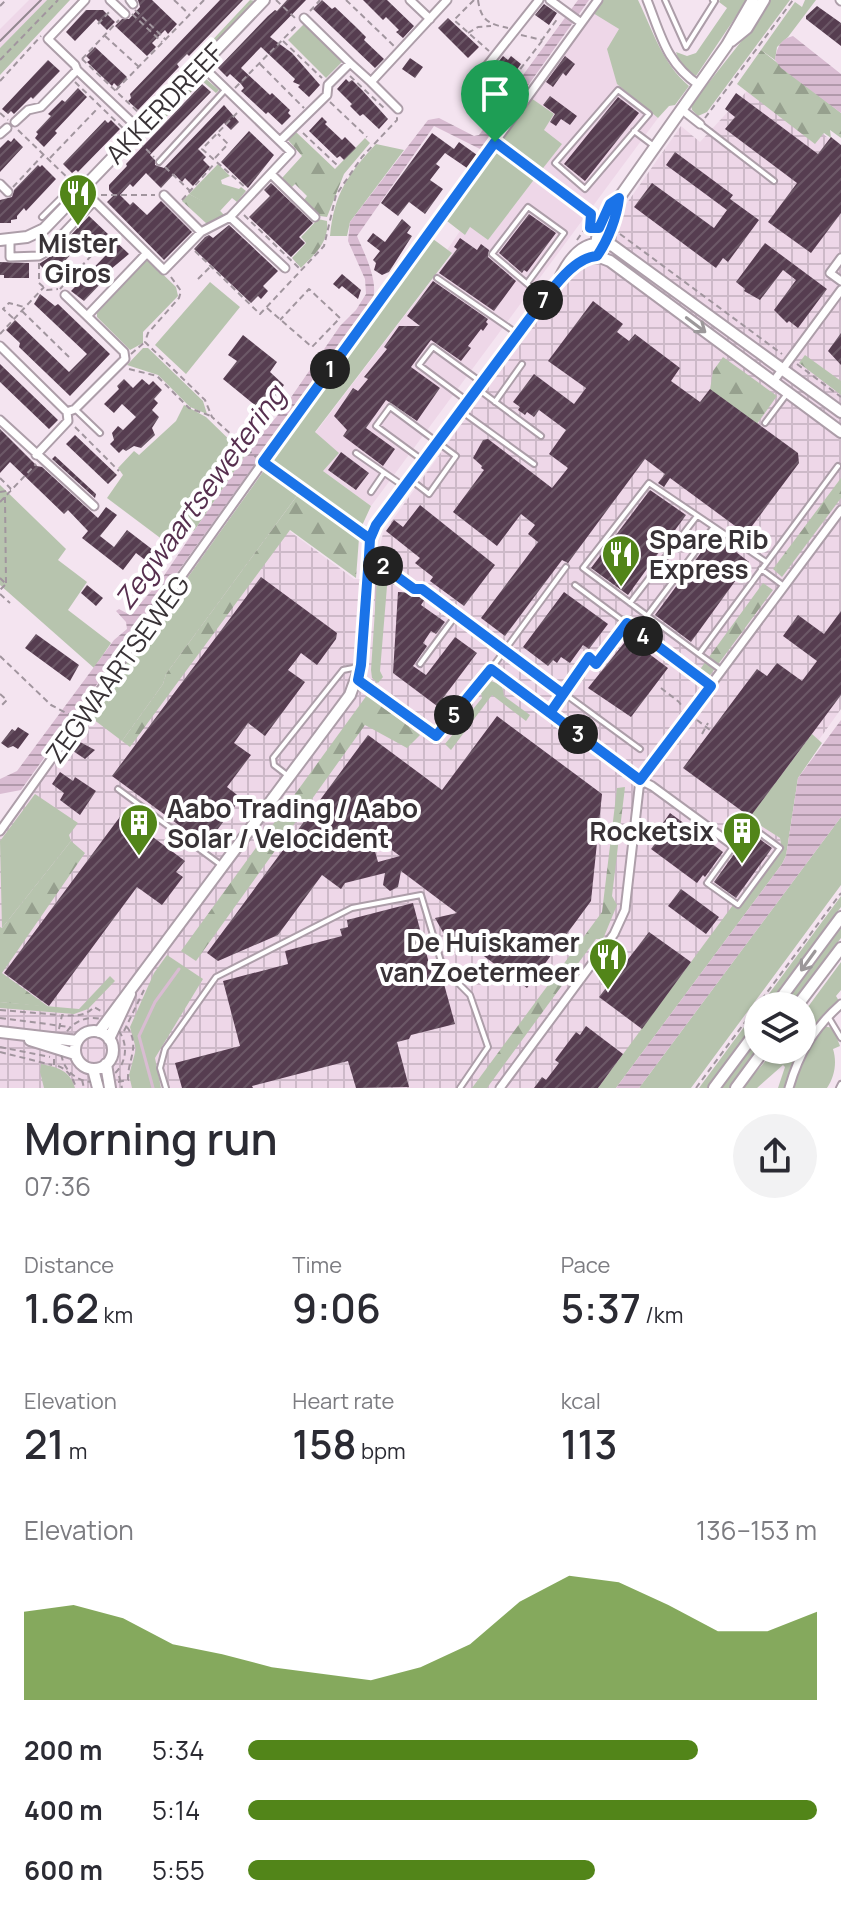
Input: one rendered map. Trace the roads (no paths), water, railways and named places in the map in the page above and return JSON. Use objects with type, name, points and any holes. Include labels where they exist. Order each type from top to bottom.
[{"type":"street","points":[[85,0],[48,39],[132,129]]},
{"type":"street","name":"AKKERDREEF","points":[[82,194],[61,204],[44,229],[27,237],[5,240],[10,257],[39,256],[46,252],[82,194],[132,129],[201,65],[264,0]]},
{"type":"street","points":[[410,0],[430,19]]},
{"type":"street","points":[[371,82],[447,0]]},
{"type":"street","points":[[475,81],[539,0]]},
{"type":"street","points":[[550,0],[579,21]]},
{"type":"street","name":"ZEGWAARTSEWEG","points":[[0,831],[262,461],[495,142],[579,21],[598,0]]},
{"type":"street","points":[[647,0],[670,58],[683,74],[699,85]]},
{"type":"street","points":[[597,256],[601,243],[600,228],[610,204],[619,198],[699,85],[753,0]]},
{"type":"street","points":[[727,45],[747,28],[764,0]]},
{"type":"street","points":[[113,3],[130,7]]},
{"type":"street","points":[[302,20],[347,66],[371,82],[398,109]]},
{"type":"street","points":[[82,194],[164,270],[201,232],[230,217],[271,174],[291,152],[201,65]]},
{"type":"street","points":[[280,141],[325,97],[328,85],[347,66]]},
{"type":"street","points":[[15,122],[28,110],[41,107],[76,68]]},
{"type":"street","points":[[681,109],[700,124]]},
{"type":"street","points":[[271,174],[315,217]]},
{"type":"street","points":[[0,184],[8,192]]},
{"type":"street","points":[[164,195],[201,232]]},
{"type":"street","points":[[230,217],[285,268]]},
{"type":"street","points":[[107,1086],[106,1064],[112,1052],[109,1039],[115,1019],[131,992],[358,680],[370,539],[376,525],[559,280],[575,254],[601,243],[613,246],[787,364],[841,412]]},
{"type":"street","points":[[87,316],[147,253]]},
{"type":"street","points":[[559,280],[586,258],[597,256],[610,261],[841,432]]},
{"type":"street","points":[[841,258],[830,273],[841,281]]},
{"type":"street","points":[[773,382],[841,290]]},
{"type":"street","points":[[36,455],[68,421],[71,410],[125,359],[124,352],[62,292]]},
{"type":"street","points":[[0,346],[71,410]]},
{"type":"street","points":[[0,420],[94,506]]},
{"type":"street","points":[[500,1088],[614,934],[625,910],[640,780],[841,510]]},
{"type":"street","points":[[358,680],[436,736],[491,669],[734,846]]},
{"type":"street","points":[[785,992],[841,917]]},
{"type":"street","points":[[808,992],[841,948]]},
{"type":"street","points":[[789,1088],[805,1044],[841,1004]]},
{"type":"street","points":[[99,1032],[115,1019]]},
{"type":"street","points":[[0,1032],[75,1054],[107,1086]]},
{"type":"street","points":[[56,1048],[77,1041],[88,1032],[99,1032],[109,1039]]},
{"type":"street","points":[[75,1054],[77,1041]]},
{"type":"street","points":[[714,1088],[744,1048]]},
{"type":"street","points":[[93,1069],[106,1064]]},
{"type":"street","points":[[736,1088],[754,1064]]},
{"type":"lane","points":[[665,0],[686,47],[713,0]]},
{"type":"lane","points":[[618,90],[649,114],[634,131],[585,189],[555,163],[618,90]]},
{"type":"lane","points":[[159,162],[228,91]]},
{"type":"lane","points":[[700,124],[774,181]]},
{"type":"lane","points":[[634,131],[654,146]]},
{"type":"lane","points":[[42,217],[61,204]]},
{"type":"lane","points":[[528,282],[564,233],[528,207],[492,254],[544,299]]},
{"type":"lane","points":[[437,278],[517,334]]},
{"type":"lane","points":[[656,295],[665,284]]},
{"type":"lane","points":[[467,400],[419,365],[433,347],[495,402],[541,436]]},
{"type":"lane","points":[[495,402],[522,364]]},
{"type":"lane","points":[[765,423],[787,393]]},
{"type":"lane","points":[[356,453],[384,473],[429,494],[456,456],[390,407],[376,426],[423,461]]},
{"type":"lane","points":[[71,410],[100,433]]},
{"type":"lane","points":[[459,410],[534,464]]},
{"type":"lane","points":[[699,654],[838,466]]},
{"type":"lane","points":[[371,492],[384,473]]},
{"type":"lane","points":[[723,671],[583,568],[649,483],[766,562]]},
{"type":"lane","points":[[630,603],[697,516]]},
{"type":"lane","points":[[647,616],[714,527]]},
{"type":"lane","points":[[491,669],[566,567]]},
{"type":"lane","points":[[761,569],[784,586]]},
{"type":"lane","points":[[575,585],[711,686]]},
{"type":"lane","points":[[422,589],[640,749]]},
{"type":"lane","points":[[420,664],[457,614]]},
{"type":"lane","points":[[550,713],[589,657],[596,664],[627,623]]},
{"type":"lane","points":[[289,777],[274,765],[273,758],[343,670],[361,667]]},
{"type":"lane","points":[[118,789],[223,867]]},
{"type":"lane","points":[[749,825],[780,848],[738,905],[707,883],[734,846],[749,825]]},
{"type":"lane","points":[[166,1088],[160,1068],[165,1049],[216,977],[352,908],[421,895],[443,968],[470,995],[488,1047],[460,1088]]},
{"type":"lane","points":[[827,1016],[841,1038]]},
{"type":"waterway","points":[[153,1088],[139,1036],[155,1002],[179,969]]},
{"type":"tram line","points":[[0,41],[41,0]]},
{"type":"place","name":"Mister Giros","points":[[78,227]]},
{"type":"place","name":"Spare Rib Express","points":[[621,588]]},
{"type":"place","name":"Aabo Trading / Aabo Solar / Velocident","points":[[139,857]]},
{"type":"place","name":"Rocketsix","points":[[742,865]]},
{"type":"place","name":"De Huiskamer van Zoetermeer","points":[[608,991]]},
{"type":"water label","name":"Zegwaartsewetering","points":[[199,497]]}]
